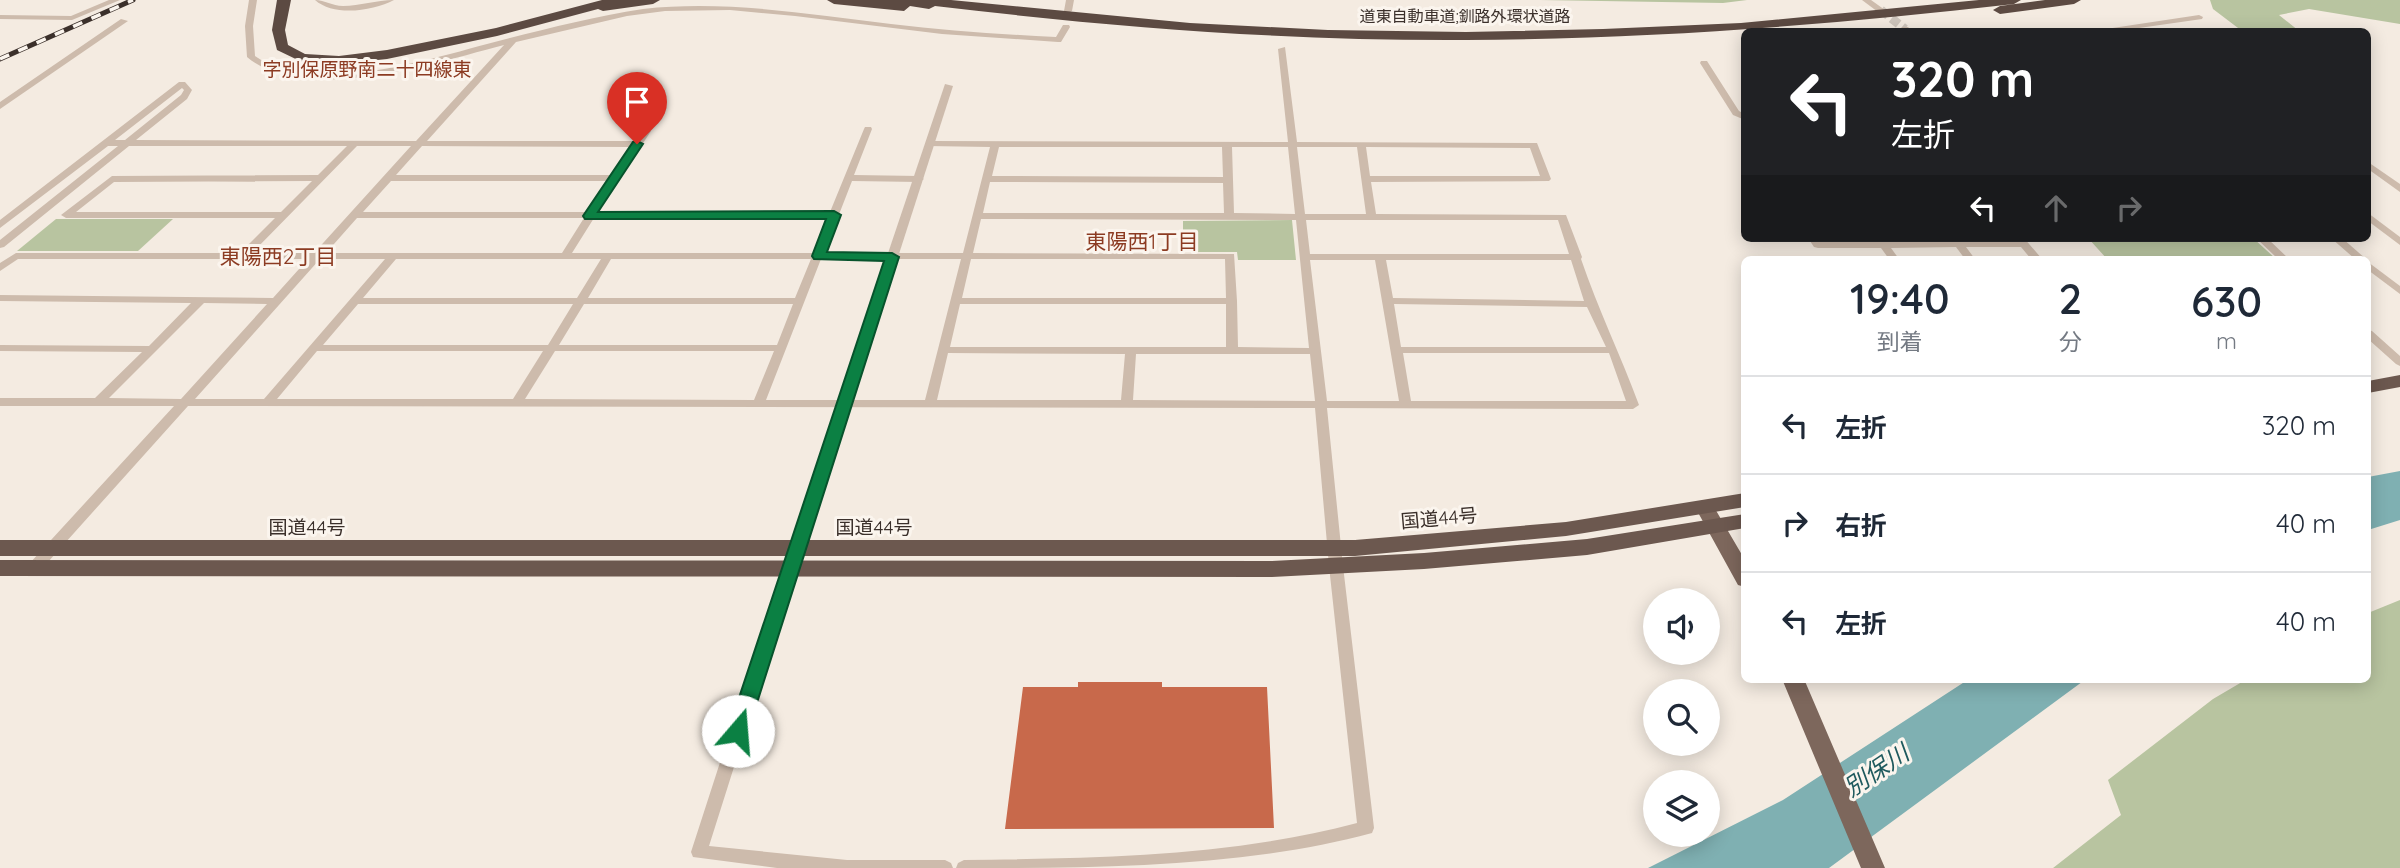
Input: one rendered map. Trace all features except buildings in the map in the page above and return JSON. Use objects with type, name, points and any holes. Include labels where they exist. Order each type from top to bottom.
[{"type":"highway","points":[[285,0],[278,34],[281,46],[293,55],[320,61],[392,55],[600,0]]},
{"type":"highway","points":[[291,0],[286,33],[288,45],[299,53],[326,58],[363,57],[617,0]]},
{"type":"highway","points":[[561,12],[581,0]]},
{"type":"highway","points":[[561,12],[653,0]]},
{"type":"highway","points":[[834,0],[983,12]]},
{"type":"highway","name":"道東自動車道;釧路外環状道路","points":[[891,0],[1133,27],[1358,38],[1594,38],[1741,32]]},
{"type":"highway","name":"道東自動車道;釧路外環状道路","points":[[917,0],[1058,17],[1211,28],[1435,34],[1592,33],[1788,23],[2014,0]]},
{"type":"highway","points":[[1820,28],[1891,23],[2074,0]]},
{"type":"highway","points":[[2371,386],[2400,381]]},
{"type":"highway","name":"国道44号","points":[[0,548],[794,559],[1272,569],[1422,543],[1566,529],[1741,501]]},
{"type":"highway","name":"国道44号","points":[[1335,557],[1587,547],[1741,522]]},
{"type":"highway","name":"国道44号","points":[[0,568],[794,559]]},
{"type":"main road","points":[[1703,507],[1741,573]]},
{"type":"main road","points":[[1797,688],[1874,868]]},
{"type":"street","points":[[0,17],[72,18],[116,0]]},
{"type":"street","points":[[253,0],[248,26],[251,57],[259,65],[273,72],[316,77],[372,73],[622,15],[664,9],[706,8],[817,16],[925,30],[1058,40],[1066,27]]},
{"type":"street","points":[[319,0],[328,6],[341,8],[390,0]]},
{"type":"street","points":[[1068,11],[1070,0]]},
{"type":"street","points":[[1866,0],[1881,10]]},
{"type":"street","points":[[2121,28],[2199,18]]},
{"type":"street","points":[[0,106],[124,21]]},
{"type":"street","points":[[34,568],[513,40]]},
{"type":"street","points":[[964,868],[1141,864],[1280,851],[1366,828],[1282,49]]},
{"type":"street","points":[[1704,64],[1736,113],[1741,115]]},
{"type":"street","points":[[0,225],[182,84],[188,90],[184,97],[0,245]]},
{"type":"street","points":[[944,868],[847,867],[699,852],[948,86]]},
{"type":"street","points":[[759,403],[868,129]]},
{"type":"street","points":[[564,257],[646,131]]},
{"type":"street","points":[[106,143],[637,144]]},
{"type":"street","points":[[243,256],[354,144]]},
{"type":"street","points":[[930,144],[1534,145],[1546,179],[1366,179]]},
{"type":"street","points":[[930,403],[995,144]]},
{"type":"street","points":[[1227,145],[1229,216]]},
{"type":"street","points":[[1361,145],[1371,216]]},
{"type":"street","points":[[2371,167],[2400,189]]},
{"type":"street","points":[[285,215],[66,215],[112,179],[320,178]]},
{"type":"street","points":[[389,178],[615,178]]},
{"type":"street","points":[[850,178],[919,179]]},
{"type":"street","points":[[985,178],[1227,180]]},
{"type":"street","points":[[356,215],[834,215]]},
{"type":"street","points":[[0,402],[1633,405],[1613,350],[1591,304],[1562,217],[977,216]]},
{"type":"street","points":[[2371,218],[2400,242]]},
{"type":"street","points":[[1816,242],[1818,245],[1866,242]]},
{"type":"street","points":[[1956,242],[1968,256]]},
{"type":"street","points":[[2023,242],[2034,256]]},
{"type":"street","points":[[2265,242],[2281,256]]},
{"type":"street","points":[[2341,242],[2357,256]]},
{"type":"street","points":[[0,268],[16,256],[1230,256],[1232,349]]},
{"type":"street","points":[[268,402],[393,256]]},
{"type":"street","points":[[517,403],[608,256]]},
{"type":"street","points":[[1304,257],[1577,257]]},
{"type":"street","points":[[1380,257],[1406,405]]},
{"type":"street","points":[[2371,267],[2400,291]]},
{"type":"street","points":[[0,299],[276,301]]},
{"type":"street","points":[[97,403],[201,300]]},
{"type":"street","points":[[356,301],[800,301]]},
{"type":"street","points":[[957,301],[1232,301]]},
{"type":"street","points":[[1388,301],[1591,304]]},
{"type":"street","points":[[2371,336],[2400,362]]},
{"type":"street","points":[[0,348],[151,349]]},
{"type":"street","points":[[314,348],[782,348]]},
{"type":"street","points":[[1127,403],[1130,349]]},
{"type":"street","points":[[944,350],[1314,351]]},
{"type":"street","points":[[1396,350],[1613,350]]},
{"type":"green space","points":[[1540,0],[1747,0],[1723,3]]},
{"type":"green space","points":[[2210,0],[2400,0],[2400,24],[2309,9],[2279,15],[2295,28],[2238,28],[2213,9]]},
{"type":"green space","points":[[56,219],[173,219],[138,251],[17,251]]},
{"type":"green space","points":[[1292,220],[1296,260],[1238,260],[1237,252],[1183,252],[1183,221]]},
{"type":"green space","points":[[2092,242],[2257,242],[2273,256],[2104,256]]},
{"type":"green space","points":[[2400,600],[2400,868],[2053,868],[2121,815],[2108,780],[2213,699],[2240,683],[2371,683],[2371,612]]},
{"type":"water","points":[[2400,471],[2400,520],[2371,529],[2371,476]]},
{"type":"water","name":"別保川","points":[[1963,683],[2081,683],[1829,868],[1648,868],[1690,847],[1720,847],[1720,832],[1783,800]]},
{"type":"tunnel","points":[[1881,10],[1904,28]]},
{"type":"railway","points":[[0,59],[133,0]]},
{"type":"district","name":"字別保原野南二十四線東","points":[[367,69]]},
{"type":"district","name":"東陽西1丁目","points":[[1142,241]]},
{"type":"district","name":"東陽西2丁目","points":[[278,256]]},
{"type":"route","points":[[637,144],[589,216],[834,215],[819,256],[892,257],[738,731]]}]
